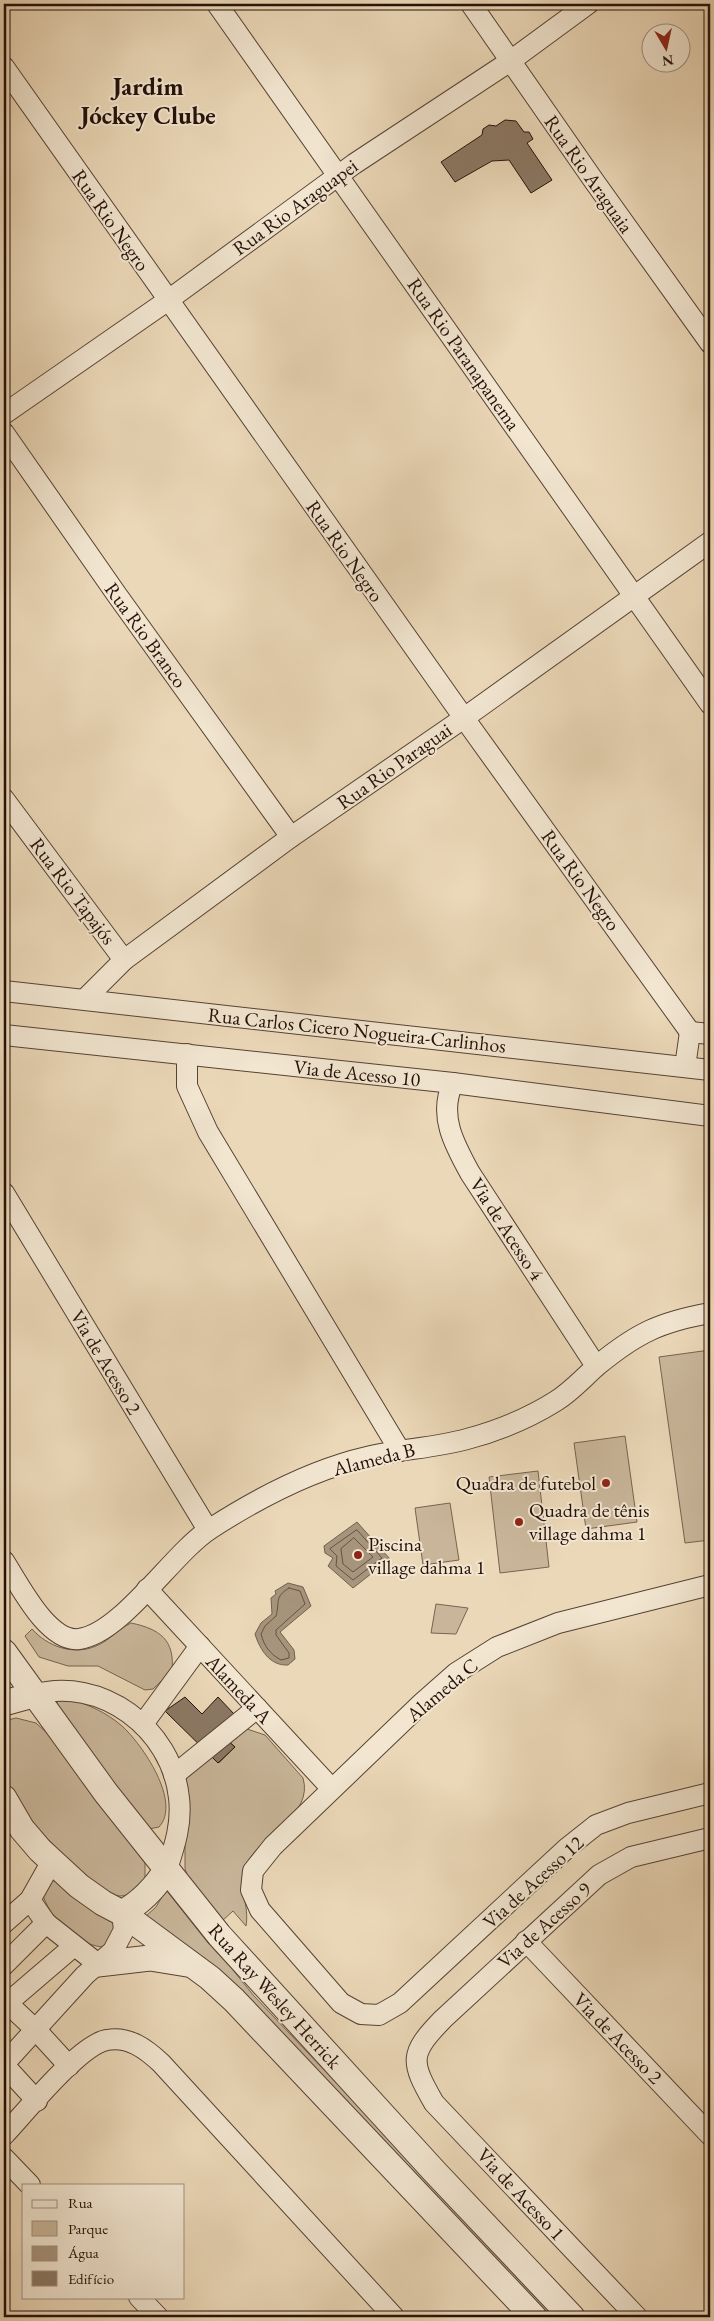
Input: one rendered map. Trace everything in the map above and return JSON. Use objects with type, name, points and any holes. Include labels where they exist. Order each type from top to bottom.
[{"type":"street","name":"Rua Rio Paranapanema","points":[[217,4],[710,704]]},
{"type":"street","name":"Rua Rio Araguaia","points":[[471,4],[509,62],[710,343]]},
{"type":"street","name":"Rua Rio Araguapei","points":[[4,414],[167,300],[337,176],[509,62],[588,4]]},
{"type":"street","name":"Rua Rio Negro","points":[[4,67],[464,718],[690,1032]]},
{"type":"street","name":"Rua Rio Branco","points":[[4,433],[117,595],[291,837]]},
{"type":"street","name":"Rua Rio Paraguai","points":[[85,999],[124,960],[291,837],[464,718],[710,542]]},
{"type":"street","name":"Rua Rio Tapajós","points":[[4,799],[124,960]]},
{"type":"street","name":"Rua Carlos Cicero Nogueira-Carlinhos","points":[[4,992],[85,999],[710,1070]]},
{"type":"street","points":[[685,1067],[690,1032],[710,1034]]},
{"type":"street","name":"Via de Acesso 10","points":[[4,1035],[452,1083],[710,1116]]},
{"type":"street","points":[[187,1054],[187,1086],[208,1132],[400,1451]]},
{"type":"street","name":"Via de Acesso 4","points":[[452,1083],[447,1096],[446,1108],[452,1140],[470,1172],[596,1366]]},
{"type":"street","name":"Via de Acesso 2","points":[[4,1193],[208,1530]]},
{"type":"street","name":"Alameda B","points":[[4,1561],[40,1616],[58,1635],[77,1640],[93,1636],[114,1622],[208,1530],[267,1496],[310,1475],[366,1457],[466,1440],[513,1424],[556,1401],[596,1366],[636,1336],[674,1319],[710,1313]]},
{"type":"street","name":"Alameda C","points":[[379,2015],[361,2014],[341,2003],[260,1910],[251,1890],[253,1871],[273,1846],[456,1673],[497,1647],[558,1623],[710,1585]]},
{"type":"street","name":"Alameda A","points":[[147,1589],[332,1789]]},
{"type":"street","points":[[142,1724],[200,1646]]},
{"type":"street","name":"Rua Ray Wesley Herrick","points":[[4,1652],[33,1695],[167,1869],[241,1960],[572,2317]]},
{"type":"street","points":[[4,1703],[51,1690],[71,1690],[91,1694],[118,1706],[142,1724],[163,1750],[174,1774],[179,1797],[180,1820],[176,1844],[167,1869],[139,1904],[122,1913],[123,1935],[113,1951],[85,1976],[37,2031],[4,2065],[36,2101]]},
{"type":"street","points":[[174,1774],[257,1708]]},
{"type":"street","name":"Via de Acesso 12","points":[[379,2015],[400,2003],[567,1848],[596,1825],[628,1813],[710,1793]]},
{"type":"street","name":"Rua Ray Wesley Herrick","points":[[4,1798],[13,1825],[87,1892],[122,1913],[210,1978],[403,2177],[534,2317]]},
{"type":"street","name":"Via de Acesso 9","points":[[416,2065],[416,2054],[425,2038],[526,1941],[599,1875],[631,1857],[710,1838]]},
{"type":"street","points":[[4,1924],[30,1900],[52,1861]]},
{"type":"street","points":[[30,1900],[46,1923],[98,1964],[150,1958],[186,1963],[210,1978]]},
{"type":"street","points":[[4,1965],[46,1923]]},
{"type":"street","name":"Via de Acesso 2","points":[[526,1941],[710,2134]]},
{"type":"street","points":[[69,2066],[37,2031],[5,2003],[74,1946]]},
{"type":"street","points":[[4,2135],[90,2046],[107,2040],[121,2040],[137,2044],[147,2050],[168,2070],[394,2317]]},
{"type":"street","name":"Via de Acesso 1","points":[[416,2065],[419,2076],[434,2102],[637,2317]]},
{"type":"street","points":[[4,2158],[29,2184]]},
{"type":"street","points":[[140,2298],[158,2317]]},
{"type":"green space","points":[[710,1350],[710,1540],[685,1543],[659,1357]]},
{"type":"green space","name":"Quadra de futebol","points":[[625,1436],[637,1522],[586,1529],[574,1443]]},
{"type":"green space","name":"Quadra de tênis village dahma 1","points":[[538,1471],[549,1567],[500,1573],[489,1477]]},
{"type":"green space","points":[[450,1503],[459,1560],[423,1565],[415,1508]]},
{"type":"green space","points":[[436,1604],[468,1608],[456,1634],[431,1633]]},
{"type":"green space","points":[[131,1623],[158,1633],[168,1644],[171,1651],[172,1671],[153,1689],[145,1690],[98,1666],[68,1666],[39,1657],[25,1636],[32,1629],[45,1640],[61,1648],[87,1649],[101,1644]]},
{"type":"green space","points":[[67,1698],[103,1713],[122,1726],[149,1759],[163,1789],[166,1803],[165,1816],[159,1827],[149,1829],[55,1708],[57,1702]]},
{"type":"green space","points":[[16,1718],[36,1723],[48,1734],[145,1863],[145,1880],[137,1889],[124,1896],[120,1896],[108,1892],[92,1882],[57,1849],[13,1795],[4,1778],[4,1721]]},
{"type":"green space","points":[[244,1728],[265,1735],[303,1778],[304,1791],[301,1803],[294,1814],[254,1853],[247,1863],[243,1879],[247,1918],[246,1926],[233,1911],[222,1921],[188,1877],[185,1869],[185,1779],[209,1753],[219,1763],[235,1747],[225,1738]]},
{"type":"green space","points":[[56,1880],[112,1921],[116,1927],[108,1947],[87,1943],[76,1937],[66,1930],[50,1911],[42,1891],[50,1882]]},
{"type":"green space","points":[[166,1890],[208,1943],[254,1996],[556,2317],[549,2317],[399,2157],[146,1916],[156,1907]]},
{"type":"water","name":"Piscina village dahma 1","points":[[357,1522],[390,1559],[353,1588],[328,1566],[333,1558],[325,1553],[324,1546]]},
{"type":"water","points":[[288,1583],[303,1587],[311,1606],[280,1632],[294,1650],[295,1659],[288,1665],[282,1665],[267,1656],[255,1634],[261,1623],[272,1614],[271,1598],[276,1594],[275,1591]]},
{"type":"building","points":[[505,120],[516,121],[524,132],[529,132],[533,139],[527,143],[552,180],[531,193],[509,160],[492,161],[455,182],[441,162],[482,135],[483,129],[489,125],[496,126]]},
{"type":"building","points":[[185,1697],[202,1714],[218,1697],[235,1715],[220,1734],[235,1747],[218,1763],[165,1711]]},
{"type":"place","name":"Quadra de futebol","points":[[606,1483]]},
{"type":"place","name":"Quadra de tênis village dahma 1","points":[[519,1522]]},
{"type":"place","name":"Piscina village dahma 1","points":[[358,1555]]},
{"type":"district","name":"Jardim Jóckey Clube","points":[[148,100]]}]
